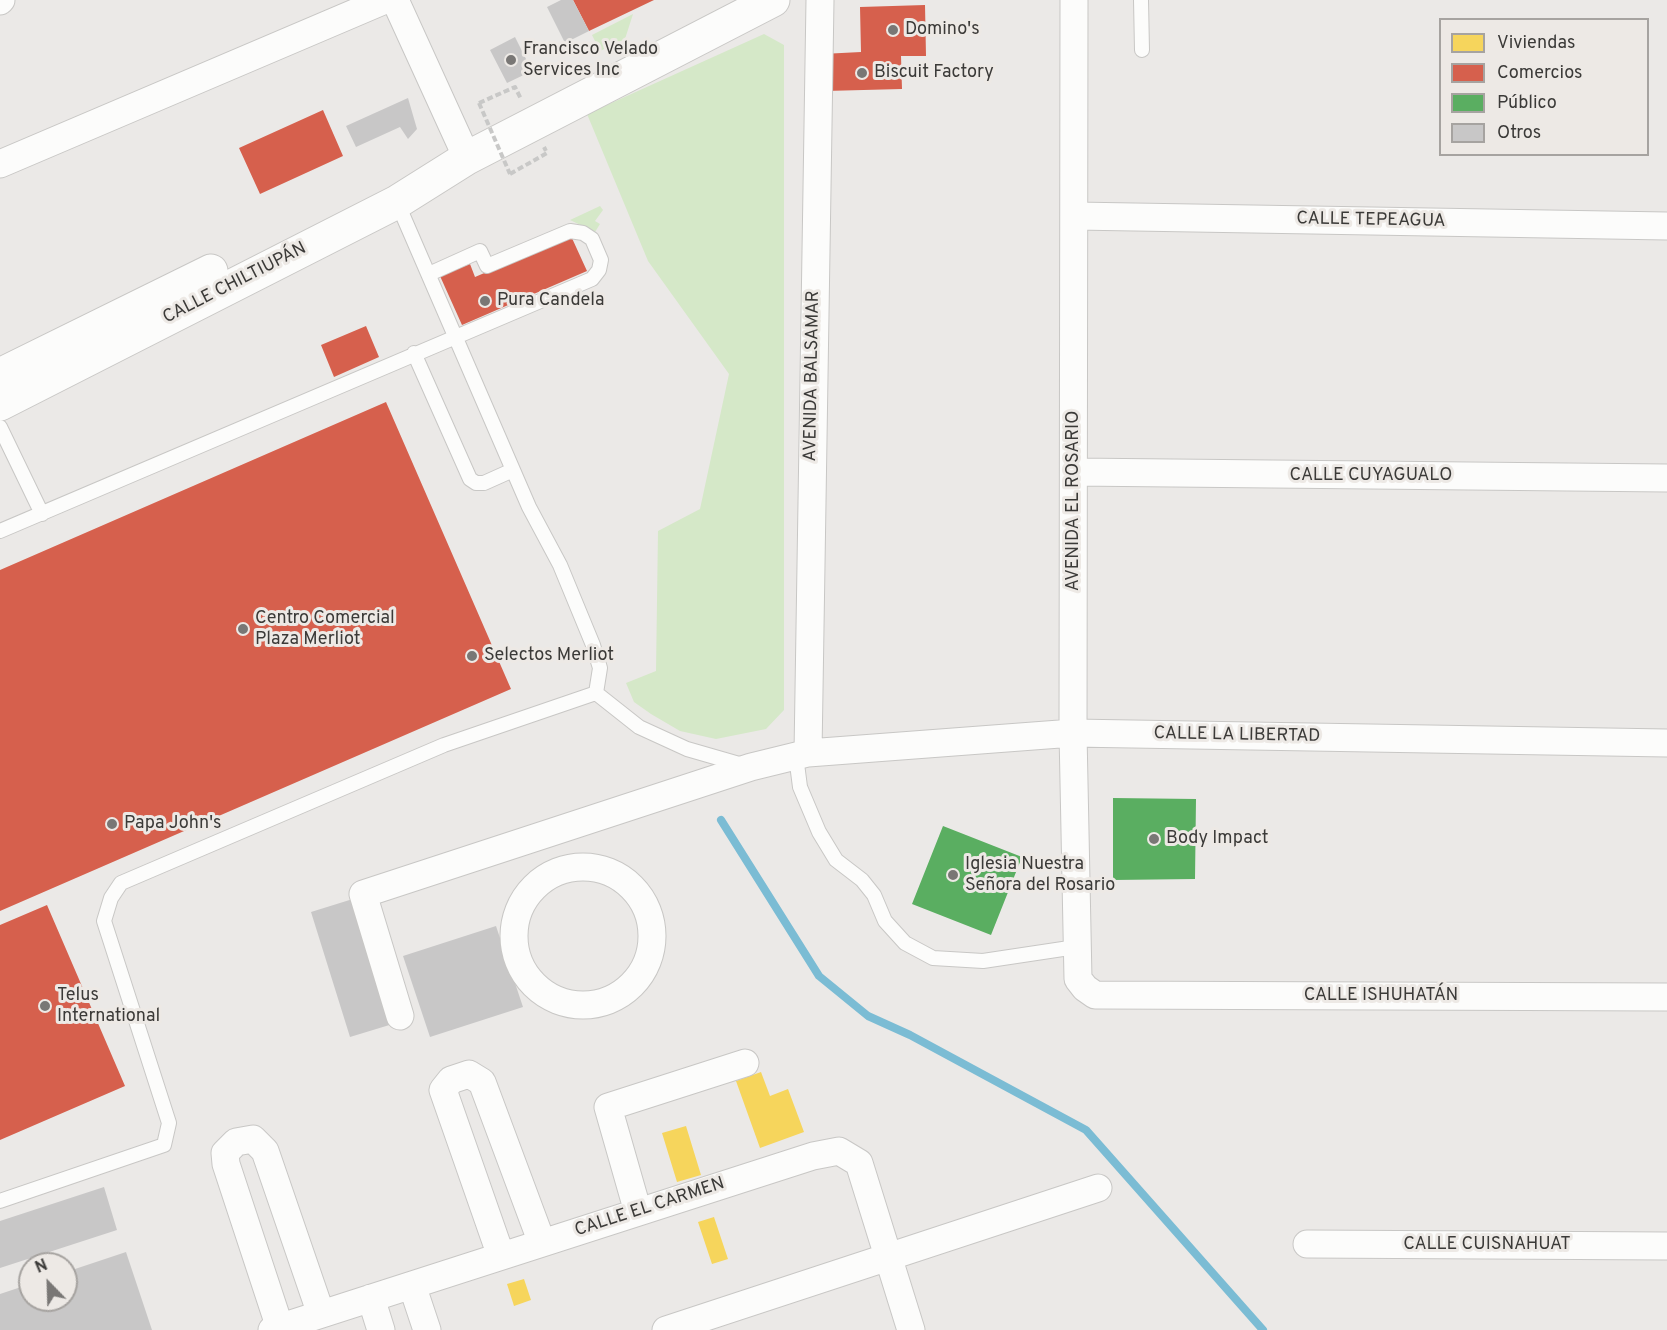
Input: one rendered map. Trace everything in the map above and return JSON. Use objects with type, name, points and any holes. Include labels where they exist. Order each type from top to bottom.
[{"type":"main road","name":"CALLE CHILTIUPÁN","points":[[5,380],[397,202],[467,158],[767,1]]},
{"type":"main road","name":"CALLE CHILTIUPÁN","points":[[5,380],[389,183],[467,158]]},
{"type":"street","points":[[0,164],[385,0]]},
{"type":"street","points":[[395,0],[467,158]]},
{"type":"street","name":"AVENIDA BALSAMAR","points":[[802,754],[820,0]]},
{"type":"street","name":"AVENIDA EL ROSARIO","points":[[1074,0],[1073,733],[1076,947],[1078,979],[1085,988],[1095,994]]},
{"type":"street","name":"CALLE TEPEAGUA","points":[[1075,216],[1667,226]]},
{"type":"street","name":"CALLE CUYAGUALO","points":[[1074,472],[1667,478]]},
{"type":"street","name":"CALLE LA LIBERTAD","points":[[400,1016],[363,894],[540,838],[750,767],[802,754],[1073,733],[1667,743]]},
{"type":"street","points":[[540,838],[552,873]]},
{"type":"street","points":[[580,866],[602,869],[623,879],[639,894],[650,914],[653,937],[649,959],[638,979],[622,994],[601,1004],[578,1006],[555,1001],[535,988],[521,969],[513,947],[514,923],[522,901],[538,883],[552,873],[580,866]]},
{"type":"street","name":"CALLE ISHUHATÁN","points":[[1095,994],[1667,997]]},
{"type":"street","points":[[638,1212],[608,1107],[745,1063]]},
{"type":"street","points":[[501,1256],[443,1090],[451,1080],[469,1074],[482,1082],[542,1243]]},
{"type":"street","points":[[276,1329],[226,1164],[225,1153],[236,1142],[253,1139],[265,1151],[321,1314]]},
{"type":"street","name":"CALLE EL CARMEN","points":[[276,1329],[813,1156],[839,1150],[859,1162],[911,1330]]},
{"type":"street","points":[[666,1330],[1098,1188]]},
{"type":"street","name":"CALLE CUISNAHUAT","points":[[1307,1244],[1667,1246]]},
{"type":"street","points":[[412,1285],[427,1330]]},
{"type":"street","points":[[371,1298],[381,1330]]},
{"type":"lane","points":[[1141,0],[1142,50]]},
{"type":"lane","points":[[397,202],[513,470],[560,565],[593,645],[600,668],[596,693]]},
{"type":"lane","points":[[0,531],[592,279],[600,270],[597,249],[592,239],[583,233],[570,231],[487,266],[480,251],[429,274]]},
{"type":"lane","points":[[414,353],[470,479],[476,483],[484,483],[513,470]]},
{"type":"lane","points":[[0,427],[42,514]]},
{"type":"lane","points":[[596,693],[639,727],[687,749],[750,767]]},
{"type":"lane","points":[[0,1201],[164,1145],[169,1123],[104,921],[111,898],[122,883],[444,745],[596,693]]},
{"type":"lane","points":[[802,754],[800,787],[819,832],[836,860],[862,880],[874,895],[885,921],[905,943],[933,958],[983,961],[1076,947]]},
{"type":"path","points":[[510,174],[479,103],[515,87],[522,102],[514,106]]},
{"type":"green space","points":[[633,14],[625,39],[600,51],[592,35]]},
{"type":"green space","points":[[764,34],[784,45],[784,710],[766,729],[716,739],[680,731],[651,714],[634,702],[626,683],[656,671],[658,531],[700,509],[729,374],[648,261],[587,114]]},
{"type":"green space","points":[[600,206],[603,210],[595,221],[600,224],[595,232],[570,220]]},
{"type":"building: Viviendas","points":[[761,1072],[770,1096],[788,1089],[804,1132],[760,1148],[736,1081]]},
{"type":"building: Viviendas","points":[[686,1126],[701,1175],[677,1182],[662,1133]]},
{"type":"building: Viviendas","points":[[714,1217],[728,1259],[712,1264],[698,1222]]},
{"type":"building: Viviendas","points":[[524,1279],[531,1300],[514,1306],[507,1284]]},
{"type":"building: Comercios","points":[[573,0],[654,0],[589,31]]},
{"type":"building: Comercios","points":[[925,5],[926,56],[901,56],[902,89],[825,91],[822,54],[861,52],[860,7]]},
{"type":"building: Comercios","points":[[323,110],[343,156],[260,194],[239,148]]},
{"type":"building: Comercios","name":"Pura Candela","points":[[571,236],[587,271],[462,325],[440,276],[470,264],[475,277]]},
{"type":"building: Comercios","points":[[366,326],[379,357],[334,377],[321,345]]},
{"type":"building: Comercios","name":"Centro Comercial Plaza Merliot","points":[[386,402],[511,689],[0,911],[0,570]]},
{"type":"building: Comercios","name":"Telus International","points":[[47,905],[125,1086],[0,1140],[0,925]]},
{"type":"building: Público","name":"Body Impact","points":[[1113,798],[1196,799],[1195,879],[1113,880]]},
{"type":"building: Público","points":[[943,826],[1022,857],[991,935],[912,904]]},
{"type":"building: Otros","points":[[561,0],[573,0],[589,31],[565,43],[547,7]]},
{"type":"building: Otros","name":"Francisco Velado Services Inc","points":[[515,37],[532,71],[507,83],[490,50]]},
{"type":"building: Otros","points":[[408,98],[417,129],[408,139],[400,127],[356,147],[346,126]]},
{"type":"building: Otros","points":[[356,898],[396,1023],[350,1037],[311,912]]},
{"type":"building: Otros","points":[[496,926],[523,1007],[430,1037],[403,956]]},
{"type":"building: Otros","points":[[104,1187],[117,1230],[49,1252],[18,1252],[18,1262],[0,1268],[0,1221]]},
{"type":"building: Otros","points":[[126,1252],[152,1330],[0,1330],[0,1294],[18,1288],[18,1312],[78,1312],[78,1268]]},
{"type":"waterway","points":[[721,820],[819,976],[868,1016],[910,1035],[1086,1130],[1263,1330]]},
{"type":"place","name":"Domino's","points":[[893,30]]},
{"type":"place","name":"Francisco Velado Services Inc","points":[[511,60]]},
{"type":"place","name":"Biscuit Factory","points":[[862,73]]},
{"type":"place","name":"Pura Candela","points":[[485,301]]},
{"type":"place","name":"Centro Comercial Plaza Merliot","points":[[243,629]]},
{"type":"place","name":"Selectos Merliot","points":[[472,656]]},
{"type":"place","name":"Papa John's","points":[[112,824]]},
{"type":"place","name":"Body Impact","points":[[1154,839]]},
{"type":"place","name":"Iglesia Nuestra Señora del Rosario","points":[[953,875]]},
{"type":"place","name":"Telus International","points":[[45,1006]]}]
